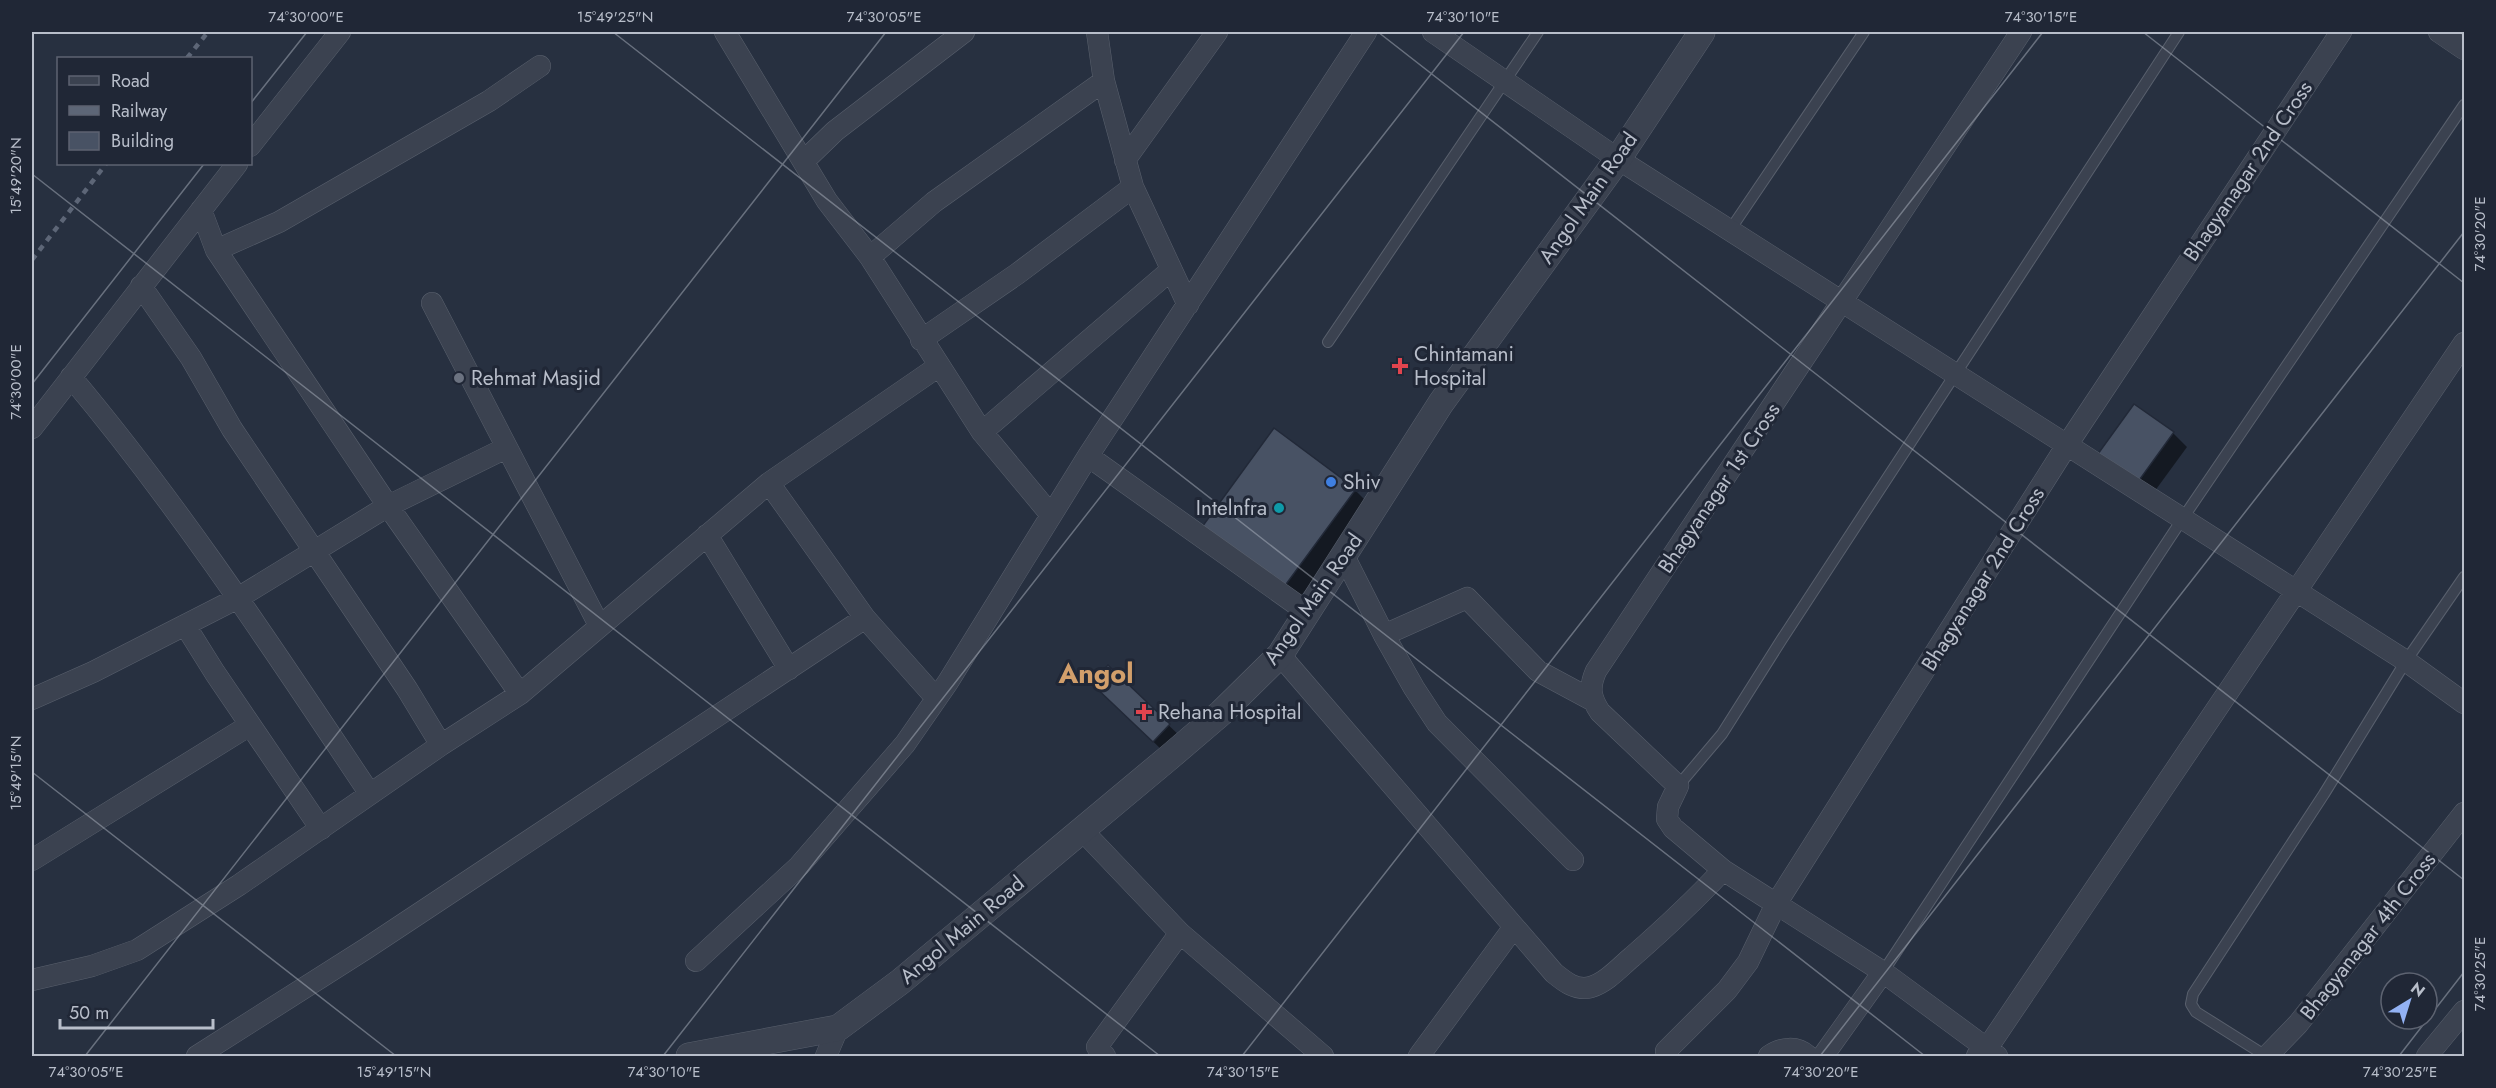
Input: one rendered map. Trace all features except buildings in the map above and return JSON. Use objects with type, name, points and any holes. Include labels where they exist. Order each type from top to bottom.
[{"type":"street","points":[[252,143],[340,32]]},
{"type":"street","points":[[804,161],[835,131],[964,32]]},
{"type":"street","points":[[1097,32],[1104,81],[1133,187],[1188,305]]},
{"type":"street","points":[[1125,160],[1217,32]]},
{"type":"street","points":[[696,961],[799,866],[905,744],[1088,456],[1365,32]]},
{"type":"street","points":[[1433,32],[1618,159],[2296,590],[2406,661],[2464,703]]},
{"type":"street","name":"Angol Main Road","points":[[689,1056],[838,1028],[900,982],[1213,719],[1280,655],[1441,403],[1618,159],[1702,32]]},
{"type":"street","name":"Bhagyanagar 1st Cross","points":[[1592,700],[1590,684],[1596,670],[2021,32]]},
{"type":"street","name":"Bhagyanagar 2nd Cross","points":[[1666,1051],[1727,990],[1748,962],[1776,904],[2067,444],[2341,32]]},
{"type":"street","points":[[2439,32],[2464,49]]},
{"type":"street","points":[[731,34],[827,201],[870,257],[982,432],[1051,515]]},
{"type":"street","points":[[216,250],[289,216],[489,101],[540,66]]},
{"type":"street","points":[[870,257],[934,202],[1104,81]]},
{"type":"street","points":[[32,428],[236,165]]},
{"type":"street","points":[[921,340],[1017,274],[1133,187]]},
{"type":"street","points":[[201,210],[216,250],[388,506],[520,694]]},
{"type":"street","points":[[982,432],[1172,270]]},
{"type":"street","points":[[141,286],[190,358],[232,429],[407,688],[441,745]]},
{"type":"street","points":[[432,303],[599,625]]},
{"type":"street","points":[[1384,635],[1467,598],[1538,671],[1592,700],[1600,712],[1678,786],[1668,807],[1667,819],[1673,828],[1723,870],[1883,972],[1987,1054],[2296,590],[2464,343]]},
{"type":"street","points":[[32,980],[92,966],[137,950],[321,829],[441,745],[520,694],[769,483],[939,366]]},
{"type":"street","points":[[71,376],[99,410],[238,598],[370,794]]},
{"type":"street","points":[[32,699],[93,672],[238,598],[388,506],[506,448]]},
{"type":"street","points":[[1088,456],[1307,612]]},
{"type":"street","points":[[769,483],[865,618],[936,698]]},
{"type":"street","points":[[707,535],[789,669]]},
{"type":"street","points":[[1344,556],[1384,635],[1437,723],[1573,860]]},
{"type":"street","points":[[197,1056],[367,948],[865,618]]},
{"type":"street","points":[[185,625],[321,829]]},
{"type":"street","points":[[1280,655],[1554,973],[1567,984],[1580,988],[1592,987],[1608,977],[1684,911],[1723,870]]},
{"type":"street","points":[[32,860],[250,725]]},
{"type":"street","name":"Bhagyanagar 4th Cross","points":[[2267,1056],[2298,1024],[2464,813]]},
{"type":"street","points":[[1081,829],[1180,933],[1323,1056]]},
{"type":"street","points":[[1419,1056],[1514,927]]},
{"type":"street","points":[[1105,1056],[1097,1047],[1180,933]]},
{"type":"street","points":[[1823,1056],[1883,972]]},
{"type":"street","points":[[2427,1056],[2464,1011]]},
{"type":"street","points":[[826,1056],[838,1028]]},
{"type":"street","points":[[1769,1056],[1787,1049],[1801,1049],[1808,1056]]},
{"type":"lane","points":[[1328,342],[1538,32]]},
{"type":"lane","points":[[1730,230],[1864,32]]},
{"type":"lane","points":[[1678,786],[1722,734],[2179,32]]},
{"type":"lane","points":[[1883,972],[2183,518],[2464,105]]},
{"type":"lane","points":[[2267,1056],[2196,1012],[2191,1004],[2193,994],[2324,794],[2406,661],[2464,577]]},
{"type":"railway","points":[[188,57],[208,32]]},
{"type":"railway","points":[[32,260],[105,165]]},
{"type":"place","name":"Chintamani Hospital","points":[[1400,366]]},
{"type":"place","name":"Rehmat Masjid","points":[[459,378]]},
{"type":"place","name":"Shiv","points":[[1331,482]]},
{"type":"place","name":"Intelnfra","points":[[1279,508]]},
{"type":"place","name":"Rehana Hospital","points":[[1144,712]]},
{"type":"district","name":"Angol","points":[[1096,674]]}]
